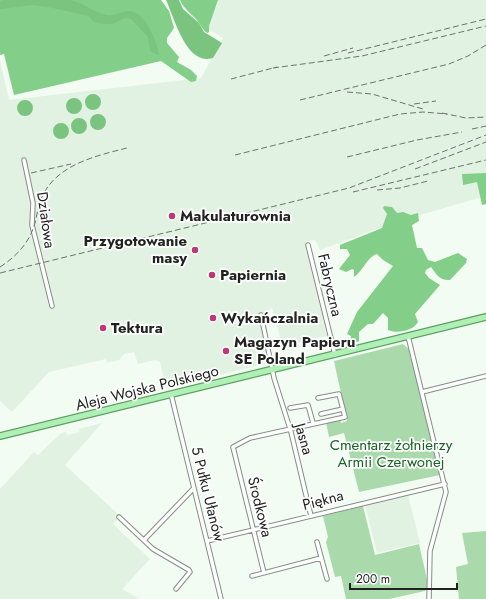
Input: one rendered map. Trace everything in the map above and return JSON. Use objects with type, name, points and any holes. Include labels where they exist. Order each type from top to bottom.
[{"type":"main road","name":"Aleja Wojska Polskiego","points":[[0,436],[486,317]]},
{"type":"street","name":"Działowa","points":[[24,160],[33,203],[32,225],[52,306]]},
{"type":"street","name":"Fabryczna","points":[[308,245],[335,355]]},
{"type":"street","name":"Jasna","points":[[262,315],[273,370],[311,516]]},
{"type":"street","points":[[408,336],[446,492],[430,551],[429,599]]},
{"type":"street","points":[[422,392],[486,376]]},
{"type":"street","points":[[288,429],[345,417],[339,393],[318,398]]},
{"type":"street","name":"5 Pułku Ułanów","points":[[171,394],[221,599]]},
{"type":"street","points":[[290,408],[308,405],[313,423]]},
{"type":"street","points":[[321,414],[343,409]]},
{"type":"street","name":"Środkowa","points":[[264,573],[233,447],[250,438],[288,429]]},
{"type":"street","name":"Piękna","points":[[207,541],[445,484]]},
{"type":"street","points":[[144,540],[190,489],[194,488]]},
{"type":"street","points":[[119,517],[156,551],[190,571],[176,589]]},
{"type":"street","points":[[317,542],[327,579]]},
{"type":"street","points":[[252,576],[321,558]]},
{"type":"shaded area","points":[[0,0],[161,0],[169,11],[174,28],[167,38],[167,43],[179,57],[177,62],[191,70],[197,76],[196,81],[191,82],[161,61],[14,95],[4,54],[0,55]]},
{"type":"shaded area","points":[[70,0],[107,15],[115,15],[132,11],[140,16],[148,25],[154,37],[159,54],[158,55],[150,51],[148,37],[131,19],[125,18],[112,24],[102,24],[94,22],[88,16],[33,5],[0,9],[0,1]]},
{"type":"shaded area","points":[[166,0],[179,0],[183,9],[199,23],[204,32],[222,43],[213,58],[204,59],[195,55],[188,48],[177,28]]},
{"type":"shaded area","points":[[180,0],[218,0],[209,26],[209,32],[207,33],[204,31]]},
{"type":"shaded area","points":[[218,0],[486,0],[486,134],[380,175],[486,135],[486,196],[396,222],[320,250],[316,241],[313,240],[306,242],[327,336],[295,343],[295,348],[284,351],[272,308],[260,316],[270,360],[267,361],[268,363],[166,388],[160,362],[155,360],[138,364],[134,352],[124,354],[119,360],[107,363],[106,359],[49,372],[12,412],[0,401],[0,60],[9,100],[201,78],[223,38],[205,27],[212,9],[216,7]]},
{"type":"shaded area","points":[[93,94],[100,99],[101,102],[96,109],[93,110],[86,105],[85,102],[90,95]]},
{"type":"shaded area","points":[[74,98],[81,103],[82,106],[77,113],[74,114],[67,109],[66,106],[71,99]]},
{"type":"shaded area","points":[[25,100],[32,105],[33,108],[28,115],[25,116],[18,111],[17,108],[22,101]]},
{"type":"shaded area","points":[[98,114],[105,119],[106,122],[101,129],[98,130],[91,125],[90,122],[95,115]]},
{"type":"shaded area","points":[[79,118],[86,123],[87,126],[82,133],[79,134],[72,129],[71,126],[76,119]]},
{"type":"shaded area","points":[[61,123],[68,128],[69,131],[64,138],[61,139],[54,134],[53,131],[58,124]]},
{"type":"shaded area","points":[[486,173],[486,204],[482,205],[477,182],[463,185],[462,174]]},
{"type":"shaded area","points":[[384,206],[392,207],[397,213],[403,212],[411,215],[418,213],[419,221],[412,225],[417,248],[422,248],[428,260],[435,262],[458,253],[467,259],[466,263],[450,280],[441,278],[431,267],[426,270],[425,273],[429,278],[440,285],[415,314],[418,322],[416,325],[409,330],[400,332],[388,330],[388,318],[383,313],[373,324],[368,324],[359,332],[359,341],[357,342],[351,340],[351,336],[347,334],[357,312],[393,266],[377,254],[370,258],[354,277],[354,270],[352,269],[346,272],[339,269],[350,255],[347,249],[340,249],[340,245],[382,228],[387,214],[383,208]]},
{"type":"shaded area","points":[[102,423],[65,465],[120,516],[113,524],[150,559],[122,589],[140,599],[0,599],[0,489],[34,452],[38,455],[61,433],[66,432],[67,435],[80,432],[79,429]]},
{"type":"shaded area","points":[[408,495],[420,543],[377,553],[365,505]]},
{"type":"green space","name":"Cmentarz żołnierzy Armii Czerwonej","points":[[403,344],[410,350],[440,475],[359,492],[344,433],[329,437],[326,422],[340,419],[341,423],[347,421],[334,361]]},
{"type":"green space","points":[[363,506],[375,555],[419,544],[428,584],[425,591],[389,599],[346,599],[341,576],[335,577],[326,542],[328,537],[323,516]]},
{"type":"green space","points":[[486,531],[486,599],[459,599],[456,567],[468,564],[462,533]]},
{"type":"railway","points":[[348,53],[486,19]]},
{"type":"railway","points":[[273,68],[362,56],[486,26]]},
{"type":"railway","points":[[300,100],[449,64],[468,56],[486,45]]},
{"type":"railway","points":[[324,56],[353,48]]},
{"type":"railway","points":[[231,79],[277,67]]},
{"type":"railway","points":[[347,92],[372,94],[423,109]]},
{"type":"railway","points":[[414,104],[436,101]]},
{"type":"railway","points":[[235,155],[400,114],[423,112],[447,114]]},
{"type":"railway","points":[[442,113],[466,118],[486,117]]},
{"type":"railway","points":[[472,129],[486,126]]},
{"type":"railway","points":[[347,157],[417,140],[462,132]]},
{"type":"railway","points":[[0,273],[349,188],[486,135]]},
{"type":"railway","points":[[415,169],[486,142]]},
{"type":"railway","points":[[0,267],[12,259],[26,243],[33,230],[41,199],[47,187],[56,178],[77,164],[127,148]]},
{"type":"railway","points":[[353,192],[486,160]]},
{"type":"railway","points":[[31,173],[71,164]]},
{"type":"railway","points":[[377,190],[400,188],[428,181]]},
{"type":"place","name":"Makulaturownia","points":[[172,216]]},
{"type":"place","name":"Przygotowanie masy","points":[[195,250]]},
{"type":"place","name":"Papiernia","points":[[212,275]]},
{"type":"place","name":"Wykańczalnia","points":[[213,318]]},
{"type":"place","name":"Tektura","points":[[103,328]]},
{"type":"place","name":"Magazyn Papieru SE Poland","points":[[226,351]]}]
